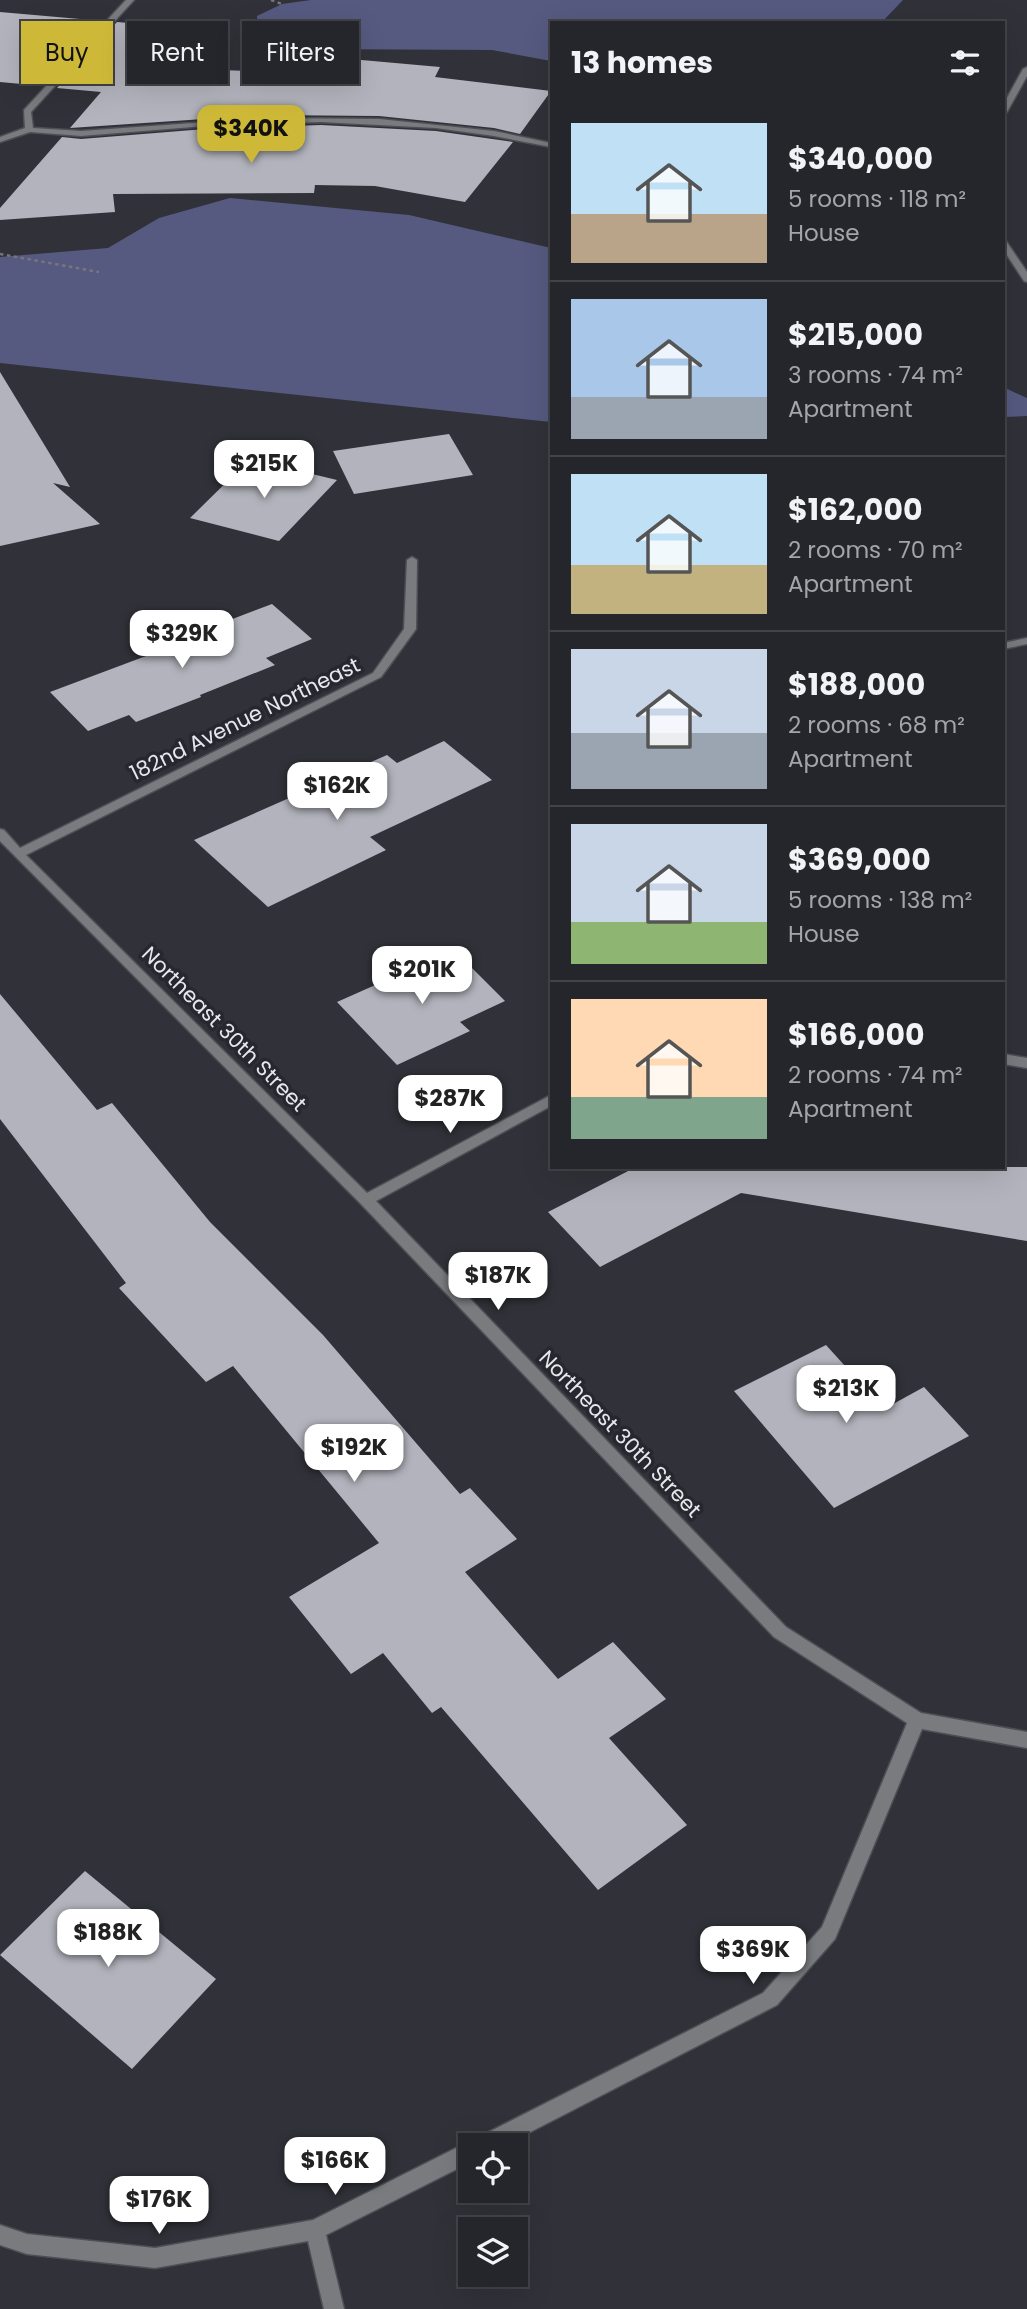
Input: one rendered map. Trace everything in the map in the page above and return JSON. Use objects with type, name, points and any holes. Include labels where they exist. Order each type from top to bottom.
[{"type":"street","points":[[29,130],[27,112],[130,0]]},
{"type":"street","points":[[1005,108],[1027,69]]},
{"type":"street","points":[[0,140],[29,130],[69,135],[278,118],[455,127],[550,145]]},
{"type":"street","points":[[1005,246],[1027,279]]},
{"type":"street","name":"182nd Avenue Northeast","points":[[18,854],[377,675],[410,629],[412,560]]},
{"type":"street","points":[[1005,646],[1027,641]]},
{"type":"street","name":"Northeast 30th Street","points":[[0,833],[366,1200],[780,1632],[917,1720],[1027,1740]]},
{"type":"street","points":[[1005,1059],[1027,1063]]},
{"type":"street","points":[[366,1200],[550,1101]]},
{"type":"street","points":[[507,2133],[770,1999],[829,1933],[917,1720]]},
{"type":"street","points":[[0,2235],[27,2245],[155,2258],[315,2230],[458,2158]]},
{"type":"street","points":[[315,2230],[334,2309]]},
{"type":"path","points":[[271,0],[282,4]]},
{"type":"path","points":[[0,254],[99,272]]},
{"type":"shaded area","points":[[311,0],[903,0],[883,21],[550,21],[550,61],[492,50],[359,49],[359,21],[257,21],[257,16],[282,4]]},
{"type":"shaded area","points":[[230,198],[409,215],[550,248],[550,422],[0,363],[0,257],[108,248],[159,218]]},
{"type":"shaded area","points":[[1005,388],[1027,398],[1027,416],[1005,417]]},
{"type":"building","points":[[0,12],[103,21],[21,21],[21,84],[0,82]]},
{"type":"building","points":[[117,22],[127,23],[127,84],[228,84],[228,70],[242,71],[242,84],[359,84],[359,60],[440,67],[435,77],[550,91],[520,134],[494,128],[379,116],[263,115],[70,128],[101,92],[57,88],[61,84],[113,84],[113,26]]},
{"type":"building","points":[[321,125],[436,131],[513,142],[465,202],[375,186],[315,185],[314,193],[113,194],[115,212],[0,220],[0,208],[62,137],[81,139],[205,129]]},
{"type":"building","points":[[0,372],[70,487],[53,483],[100,524],[0,546]]},
{"type":"building","points":[[449,434],[473,475],[354,494],[333,451]]},
{"type":"building","points":[[250,459],[337,480],[279,541],[190,518]]},
{"type":"building","points":[[272,604],[312,639],[266,658],[275,665],[200,695],[201,697],[136,722],[129,715],[88,731],[50,692],[178,644],[175,641]]},
{"type":"building","points":[[444,741],[492,780],[370,837],[386,850],[268,907],[194,840],[387,755],[397,763]]},
{"type":"building","points":[[454,950],[505,1001],[460,1022],[470,1031],[397,1065],[337,1002]]},
{"type":"building","points":[[0,994],[97,1110],[112,1103],[210,1222],[323,1335],[460,1494],[470,1488],[517,1539],[465,1572],[558,1679],[613,1642],[666,1699],[609,1738],[687,1825],[598,1890],[441,1707],[432,1713],[383,1653],[351,1674],[289,1597],[379,1543],[233,1366],[206,1382],[119,1288],[126,1283],[0,1119]]},
{"type":"building","points":[[1027,1167],[1027,1241],[741,1193],[600,1267],[548,1212],[632,1169]]},
{"type":"building","points":[[826,1345],[884,1409],[924,1387],[969,1436],[834,1508],[734,1391]]},
{"type":"building","points":[[85,1871],[216,1979],[132,2069],[0,1955]]}]
